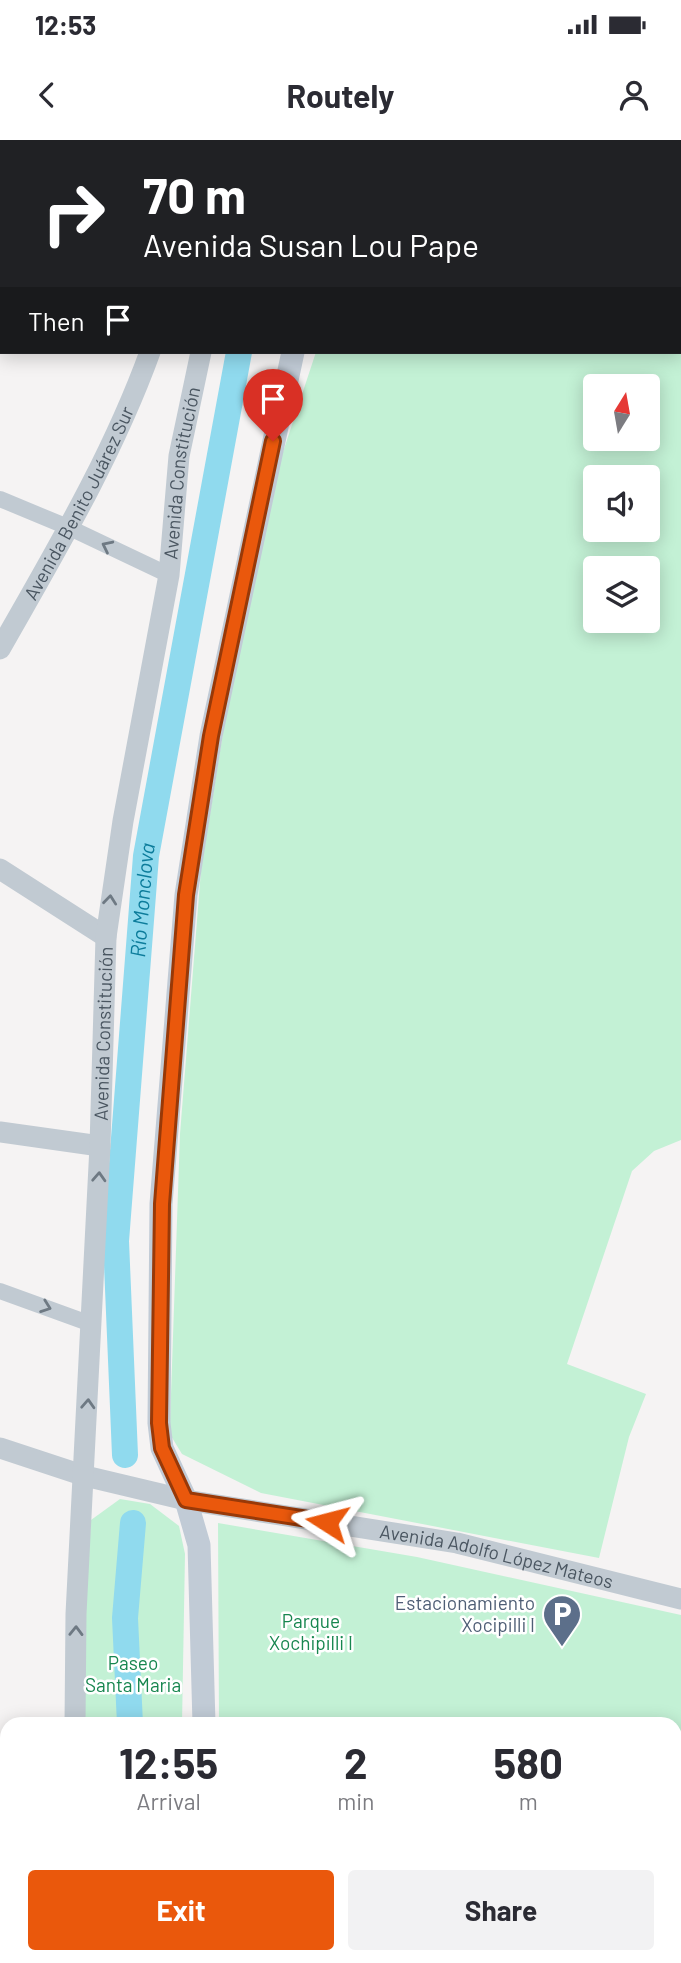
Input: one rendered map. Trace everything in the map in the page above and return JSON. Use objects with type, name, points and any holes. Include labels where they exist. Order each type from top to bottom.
[{"type":"main road","points":[[204,1717],[199,1545],[186,1500],[162,1448],[159,1423],[162,1204],[186,895],[216,709],[293,354]]},
{"type":"street","name":"Avenida Benito Juárez Sur","points":[[0,649],[70,528],[132,401],[149,354]]},
{"type":"street","name":"Avenida Constitución","points":[[75,1717],[76,1614],[100,1146],[106,937],[119,845],[169,575],[178,456],[201,354]]},
{"type":"street","points":[[0,499],[70,528],[169,575]]},
{"type":"street","points":[[0,869],[106,937]]},
{"type":"street","points":[[0,1132],[100,1146]]},
{"type":"street","points":[[0,1291],[91,1324]]},
{"type":"street","points":[[82,1510],[103,1489],[117,1484],[103,1472],[86,1444]]},
{"type":"street","name":"Avenida Adolfo López Mateos","points":[[0,1448],[85,1476],[186,1500],[457,1543],[681,1599]]},
{"type":"green space","points":[[315,354],[681,354],[681,1140],[654,1151],[632,1171],[567,1364],[646,1394],[629,1437],[599,1558],[261,1493],[182,1454],[171,1436],[180,1134],[201,870],[225,720],[279,464]]},
{"type":"green space","name":"Paseo Santa Maria","points":[[120,1499],[150,1504],[179,1526],[185,1554],[182,1717],[82,1717],[84,1628],[91,1520]]},
{"type":"green space","name":"Parque Xochipilli I","points":[[218,1523],[417,1557],[681,1615],[681,1717],[219,1717]]},
{"type":"waterway","name":"Río Monclova","points":[[125,1455],[116,1241],[146,856],[239,354]]},
{"type":"waterway","points":[[130,1717],[125,1618],[133,1523]]},
{"type":"place","name":"Estacionamiento Xocipilli I","points":[[562,1648]]},
{"type":"route","points":[[273,441],[211,736],[186,895],[170,1065],[162,1204],[159,1436],[166,1458],[186,1500],[327,1522]]}]
